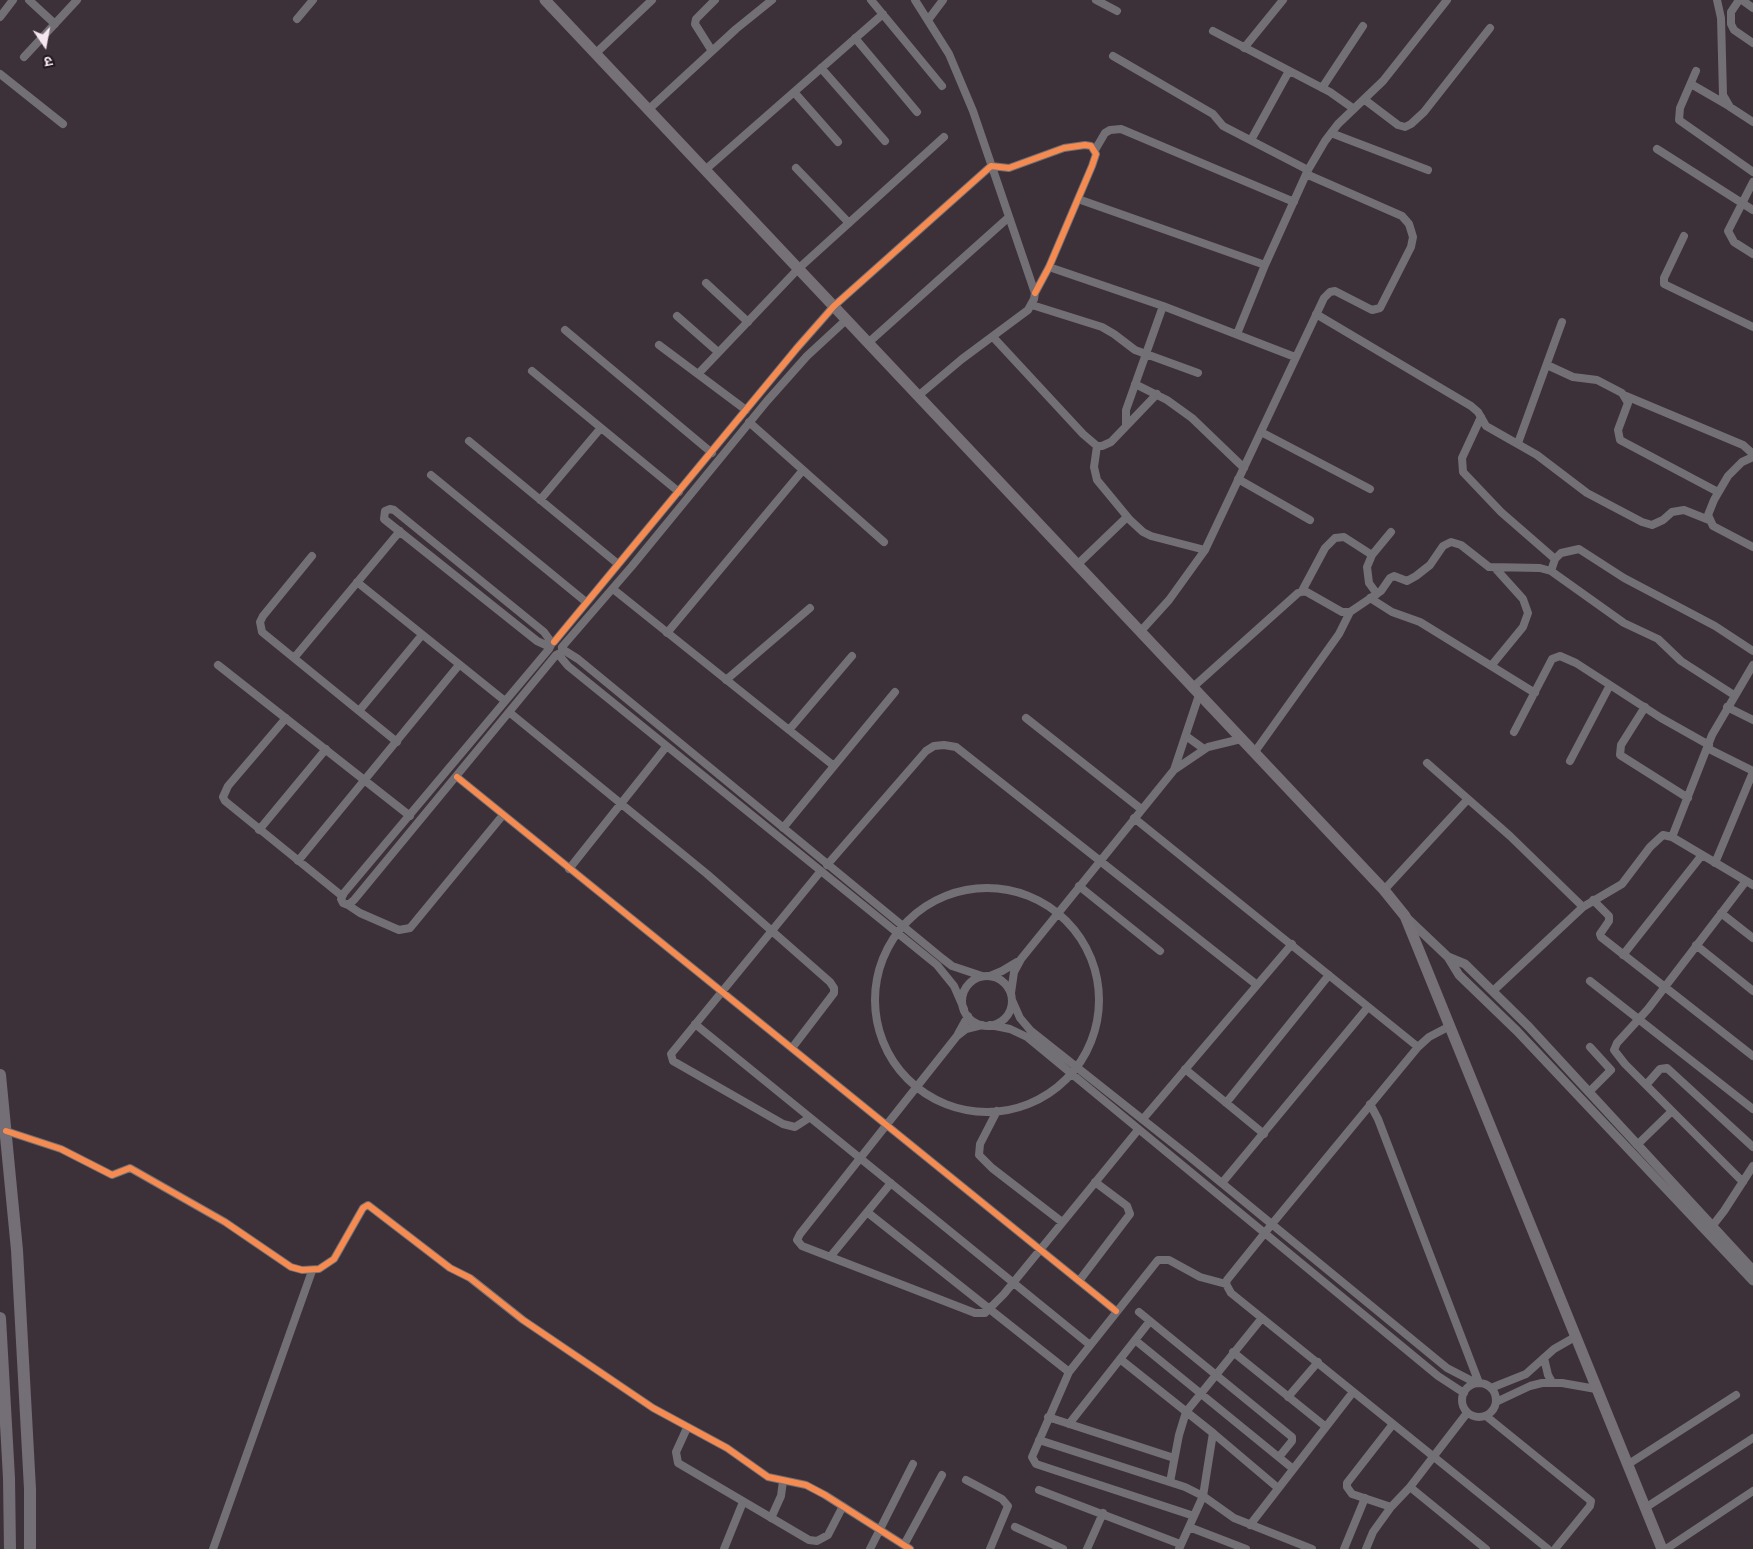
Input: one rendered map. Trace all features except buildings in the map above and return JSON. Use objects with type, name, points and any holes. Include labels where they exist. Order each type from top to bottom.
[{"type":"highway","points":[[0,1075],[18,1250],[30,1489],[30,1549]]},
{"type":"highway","points":[[0,1318],[9,1478],[10,1549]]},
{"type":"main road","points":[[545,0],[1384,890],[1405,916],[1662,1549]]},
{"type":"street","points":[[0,17],[13,0]]},
{"type":"street","points":[[30,0],[39,3],[55,24]]},
{"type":"street","points":[[24,57],[77,0]]},
{"type":"street","points":[[297,19],[313,0]]},
{"type":"street","points":[[595,54],[652,0]]},
{"type":"street","points":[[712,51],[695,24],[696,19],[715,0]]},
{"type":"street","points":[[648,110],[712,51],[772,0]]},
{"type":"street","points":[[871,0],[942,86]]},
{"type":"street","points":[[915,0],[949,54],[958,73],[1035,293]]},
{"type":"street","points":[[928,20],[943,0]]},
{"type":"street","points":[[1096,0],[1117,12]]},
{"type":"street","points":[[1244,48],[1283,0]]},
{"type":"street","points":[[1237,334],[1265,265],[1307,172],[1331,133],[1383,81],[1447,0]]},
{"type":"street","points":[[1753,8],[1740,0],[1731,12],[1731,24],[1734,30],[1753,44]]},
{"type":"street","points":[[1720,2],[1721,87],[1730,107]]},
{"type":"street","points":[[704,170],[882,14]]},
{"type":"street","points":[[1322,88],[1363,26]]},
{"type":"street","points":[[1365,100],[1398,125],[1406,127],[1412,124],[1424,112],[1490,28]]},
{"type":"street","points":[[1212,31],[1322,88],[1354,109]]},
{"type":"street","points":[[855,38],[916,112]]},
{"type":"street","points":[[1113,56],[1213,114],[1223,126],[1307,172],[1402,216],[1409,224],[1413,237],[1411,247],[1380,308],[1372,310],[1335,291],[1326,294],[1205,550],[1180,586],[1140,632]]},
{"type":"street","points":[[821,68],[885,141]]},
{"type":"street","points":[[1251,140],[1289,70]]},
{"type":"street","points":[[1696,71],[1680,108],[1679,120],[1753,172]]},
{"type":"street","points":[[0,74],[63,124]]},
{"type":"street","points":[[1691,84],[1753,122]]},
{"type":"street","points":[[794,92],[838,142]]},
{"type":"street","points":[[918,396],[1032,305],[1035,293],[1049,267],[1092,166],[1095,150],[1105,133],[1110,130],[1121,129],[1294,202]]},
{"type":"street","points":[[1331,133],[1428,170]]},
{"type":"street","points":[[698,374],[798,269],[944,137]]},
{"type":"street","points":[[342,896],[834,306],[991,166],[1009,168],[1076,145],[1085,145],[1095,150]]},
{"type":"street","points":[[1657,150],[1753,210]]},
{"type":"street","points":[[796,168],[849,223]]},
{"type":"street","points":[[1753,182],[1730,224],[1729,235],[1734,242],[1753,254]]},
{"type":"street","points":[[1078,199],[1265,265]]},
{"type":"street","points":[[868,343],[1009,217]]},
{"type":"street","points":[[1684,236],[1664,278],[1664,284],[1753,327]]},
{"type":"street","points":[[1049,267],[1162,306],[1295,357]]},
{"type":"street","points":[[706,283],[748,322]]},
{"type":"street","points":[[1032,305],[1102,327],[1114,334],[1128,347],[1198,372]]},
{"type":"street","points":[[1126,425],[1126,410],[1162,306]]},
{"type":"street","points":[[1316,314],[1471,406],[1486,426],[1537,455],[1587,493],[1646,524],[1658,523],[1678,510],[1692,512],[1709,520],[1713,526],[1753,547]]},
{"type":"street","points":[[677,316],[718,352]]},
{"type":"street","points":[[348,905],[457,777],[749,422],[807,356],[846,320]]},
{"type":"street","points":[[1518,443],[1562,322]]},
{"type":"street","points":[[565,330],[712,453]]},
{"type":"street","points":[[993,337],[1076,428],[1097,446],[1106,445],[1157,394]]},
{"type":"street","points":[[659,345],[746,410]]},
{"type":"street","points":[[1546,366],[1573,377],[1597,380],[1626,396],[1743,445],[1753,455],[1735,468],[1718,492],[1710,510],[1709,520]]},
{"type":"street","points":[[532,371],[679,492]]},
{"type":"street","points":[[1136,384],[1157,394],[1192,418],[1244,468]]},
{"type":"street","points":[[1626,396],[1628,403],[1618,430],[1620,440],[1718,492]]},
{"type":"street","points":[[1481,417],[1462,458],[1463,472],[1501,512],[1555,558]]},
{"type":"street","points":[[749,422],[884,542]]},
{"type":"street","points":[[540,500],[600,428]]},
{"type":"street","points":[[1261,432],[1370,489]]},
{"type":"street","points":[[469,441],[618,564]]},
{"type":"street","points":[[1097,446],[1094,467],[1097,480],[1127,517],[1150,536],[1205,550]]},
{"type":"street","points":[[668,633],[803,470]]},
{"type":"street","points":[[430,475],[586,602]]},
{"type":"street","points":[[1238,479],[1310,520]]},
{"type":"street","points":[[1464,1393],[1438,1376],[1027,1037],[1010,1029],[986,1025],[966,1012],[946,975],[924,954],[896,934],[568,666],[560,651],[560,644],[551,645],[538,641],[384,519],[384,513],[388,509],[394,510],[544,632],[551,645],[552,654],[560,651],[578,660],[952,966],[1003,981],[1025,1025],[1222,1183],[1447,1368],[1491,1388],[1526,1374],[1544,1358],[1575,1337]]},
{"type":"street","points":[[1077,565],[1127,517]]},
{"type":"street","points":[[294,658],[400,531]]},
{"type":"street","points":[[1391,532],[1372,555],[1366,572],[1373,596],[1392,612],[1420,622],[1534,693]]},
{"type":"street","points":[[1174,770],[1186,736],[1195,691],[1284,604],[1302,591],[1325,548],[1335,538],[1344,538],[1372,555]]},
{"type":"street","points":[[1254,753],[1339,634],[1350,612],[1373,596],[1390,578],[1394,576],[1407,581],[1416,576],[1430,565],[1443,546],[1451,542],[1461,545],[1489,567],[1496,569],[1524,568],[1551,571],[1620,620],[1658,639],[1681,661],[1734,695]]},
{"type":"street","points":[[1551,571],[1555,558],[1567,550],[1582,551],[1624,578],[1715,626],[1753,651]]},
{"type":"street","points":[[312,556],[267,610],[260,622],[262,632],[397,742]]},
{"type":"street","points":[[1491,666],[1523,627],[1528,613],[1523,599],[1496,569]]},
{"type":"street","points":[[357,582],[505,701]]},
{"type":"street","points":[[613,588],[834,766]]},
{"type":"street","points":[[1302,591],[1342,612],[1350,612]]},
{"type":"street","points":[[726,680],[810,608]]},
{"type":"street","points":[[359,711],[422,635]]},
{"type":"street","points":[[789,730],[852,656]]},
{"type":"street","points":[[1514,732],[1552,659],[1560,656],[1570,659],[1708,746],[1753,772],[1715,863]]},
{"type":"street","points":[[218,665],[410,816]]},
{"type":"street","points":[[298,861],[460,665]]},
{"type":"street","points":[[1672,837],[1708,746],[1734,695],[1753,665]]},
{"type":"street","points":[[1570,761],[1610,684]]},
{"type":"street","points":[[783,828],[895,692]]},
{"type":"street","points":[[1645,707],[1621,745],[1620,755],[1688,798]]},
{"type":"street","points":[[1728,707],[1753,720]]},
{"type":"street","points":[[509,712],[707,874],[834,988],[828,1003],[792,1048]]},
{"type":"street","points":[[286,718],[228,786],[223,797],[228,805],[342,896],[343,903],[360,913],[399,930],[410,928],[503,815]]},
{"type":"street","points":[[1026,718],[1141,809]]},
{"type":"street","points":[[1186,736],[1204,749]]},
{"type":"street","points":[[1138,1130],[990,1310],[981,1314],[802,1246],[797,1240],[957,1036],[966,1029],[1004,1019],[1009,1013],[1012,976],[1021,959],[1174,770],[1204,749],[1218,743],[1240,739]]},
{"type":"street","points":[[828,865],[926,752],[934,746],[944,745],[965,751],[1257,985]]},
{"type":"street","points":[[569,869],[666,746]]},
{"type":"street","points":[[259,830],[326,749]]},
{"type":"street","points":[[1427,763],[1583,907]]},
{"type":"street","points":[[457,777],[1116,1310]]},
{"type":"street","points":[[1384,890],[1468,799]]},
{"type":"street","points":[[1134,818],[1418,1047]]},
{"type":"street","points":[[1493,991],[1583,907],[1622,884],[1659,838],[1663,836],[1672,837],[1749,883],[1721,913],[1664,987],[1617,1043],[1614,1050],[1646,1085],[1743,1182]]},
{"type":"street","points":[[1623,955],[1702,855]]},
{"type":"street","points":[[809,1118],[789,1127],[673,1061],[671,1054],[820,872]]},
{"type":"street","points":[[1079,886],[1160,950]]},
{"type":"street","points":[[980,888],[1022,894],[1041,902],[1058,913],[1089,950],[1097,982],[1097,1021],[1089,1048],[1079,1068],[1072,1076],[1031,1104],[997,1111],[977,1112],[956,1108],[939,1102],[916,1088],[891,1059],[879,1033],[875,1013],[876,978],[896,934],[902,926],[914,914],[941,898],[980,888]]},
{"type":"street","points":[[1593,900],[1609,916],[1609,921],[1600,934],[1601,937],[1753,1056]]},
{"type":"street","points":[[1721,913],[1753,938]]},
{"type":"street","points":[[1405,916],[1448,957],[1459,975],[1517,1031],[1710,1229],[1752,1266]]},
{"type":"street","points":[[1143,1119],[1292,944]]},
{"type":"street","points":[[1696,946],[1753,991]]},
{"type":"street","points":[[1448,957],[1465,964],[1589,1092],[1710,1229],[1753,1281]]},
{"type":"street","points":[[957,1036],[966,1012],[964,992],[974,980],[1002,972],[1021,959]]},
{"type":"street","points":[[1226,1103],[1329,975]]},
{"type":"street","points":[[1590,981],[1753,1109]]},
{"type":"street","points":[[1222,1183],[1368,1007]]},
{"type":"street","points":[[695,1024],[1090,1345]]},
{"type":"street","points":[[1226,1284],[1227,1280],[1272,1224],[1418,1047],[1429,1037],[1450,1026]]},
{"type":"street","points":[[1589,1092],[1611,1070],[1590,1047]]},
{"type":"street","points":[[1646,1085],[1660,1069],[1667,1068],[1753,1147]]},
{"type":"street","points":[[1185,1070],[1264,1134]]},
{"type":"street","points":[[1370,1104],[1378,1119],[1478,1383]]},
{"type":"street","points":[[997,1111],[980,1144],[979,1155],[992,1168],[1062,1222]]},
{"type":"street","points":[[1637,1145],[1672,1111]]},
{"type":"street","points":[[6,1131],[61,1149],[112,1175],[130,1168],[225,1222],[291,1267],[312,1270],[327,1265],[334,1259],[363,1208],[368,1205],[446,1265],[470,1278],[523,1320],[595,1370],[687,1428],[727,1448],[768,1476],[806,1485],[907,1547],[942,1475]]},
{"type":"street","points":[[1710,1229],[1753,1166]]},
{"type":"street","points":[[1079,1281],[1130,1214],[1127,1206],[1095,1182]]},
{"type":"street","points":[[830,1257],[891,1183]]},
{"type":"street","points":[[867,1212],[1069,1372]]},
{"type":"street","points":[[1194,1516],[1036,1464],[1032,1457],[1069,1372],[1116,1310],[1161,1258],[1200,1277],[1226,1284],[1231,1293],[1548,1549]]},
{"type":"street","points":[[213,1549],[312,1270]]},
{"type":"street","points":[[1139,1312],[1292,1437],[1292,1441],[1279,1457]]},
{"type":"street","points":[[1170,1482],[1186,1412],[1262,1318]]},
{"type":"street","points":[[1069,1424],[1150,1321]]},
{"type":"street","points":[[1135,1340],[1292,1468]]},
{"type":"street","points":[[1233,1352],[1326,1428]]},
{"type":"street","points":[[1120,1358],[1213,1432],[1278,1488]]},
{"type":"street","points":[[1544,1358],[1548,1375],[1552,1382]]},
{"type":"street","points":[[1288,1397],[1318,1362]]},
{"type":"street","points":[[1496,1402],[1530,1386],[1552,1382],[1596,1389]]},
{"type":"street","points":[[1478,1383],[1464,1393],[1462,1404],[1468,1413],[1477,1417],[1486,1416],[1492,1412],[1496,1402],[1491,1388]]},
{"type":"street","points":[[1250,1525],[1292,1468],[1353,1392]]},
{"type":"street","points":[[1627,1465],[1736,1395]]},
{"type":"street","points":[[1366,1549],[1373,1532],[1391,1507],[1410,1487],[1468,1413]]},
{"type":"street","points":[[1486,1416],[1591,1501],[1590,1506],[1555,1549]]},
{"type":"street","points":[[1048,1417],[1174,1458]]},
{"type":"street","points":[[1391,1507],[1349,1491],[1347,1483],[1393,1424]]},
{"type":"street","points":[[687,1428],[676,1452],[678,1463],[809,1540],[817,1541],[828,1535],[843,1506]]},
{"type":"street","points":[[1039,1490],[1103,1513],[1179,1546],[1202,1496],[1213,1432]]},
{"type":"street","points":[[1645,1508],[1753,1438]]},
{"type":"street","points":[[1038,1440],[1170,1482],[1202,1496],[1234,1518],[1312,1549]]},
{"type":"street","points":[[870,1549],[913,1464]]},
{"type":"street","points":[[966,1480],[1002,1499],[1008,1506],[990,1549]]},
{"type":"street","points":[[771,1518],[781,1496],[783,1481]]},
{"type":"street","points":[[1410,1487],[1486,1549]]},
{"type":"street","points":[[1666,1549],[1753,1491]]},
{"type":"street","points":[[1344,1549],[1365,1498]]},
{"type":"street","points":[[724,1549],[743,1502]]},
{"type":"street","points":[[1087,1549],[1103,1513]]},
{"type":"street","points":[[1015,1527],[1063,1549]]},
{"type":"street","points":[[1189,1527],[1246,1549]]},
{"type":"street","points":[[805,1549],[809,1540]]},
{"type":"cycle path","points":[[554,642],[797,348],[834,306],[991,166],[1009,168],[1064,148],[1091,146],[1096,154],[1092,166],[1049,267],[1035,293]]},
{"type":"cycle path","points":[[457,777],[1116,1311]]},
{"type":"cycle path","points":[[6,1131],[61,1149],[112,1175],[130,1168],[225,1222],[291,1267],[302,1270],[319,1269],[334,1259],[363,1208],[368,1205],[450,1268],[470,1278],[523,1320],[653,1408],[727,1448],[768,1477],[806,1485],[825,1495],[910,1549]]}]
